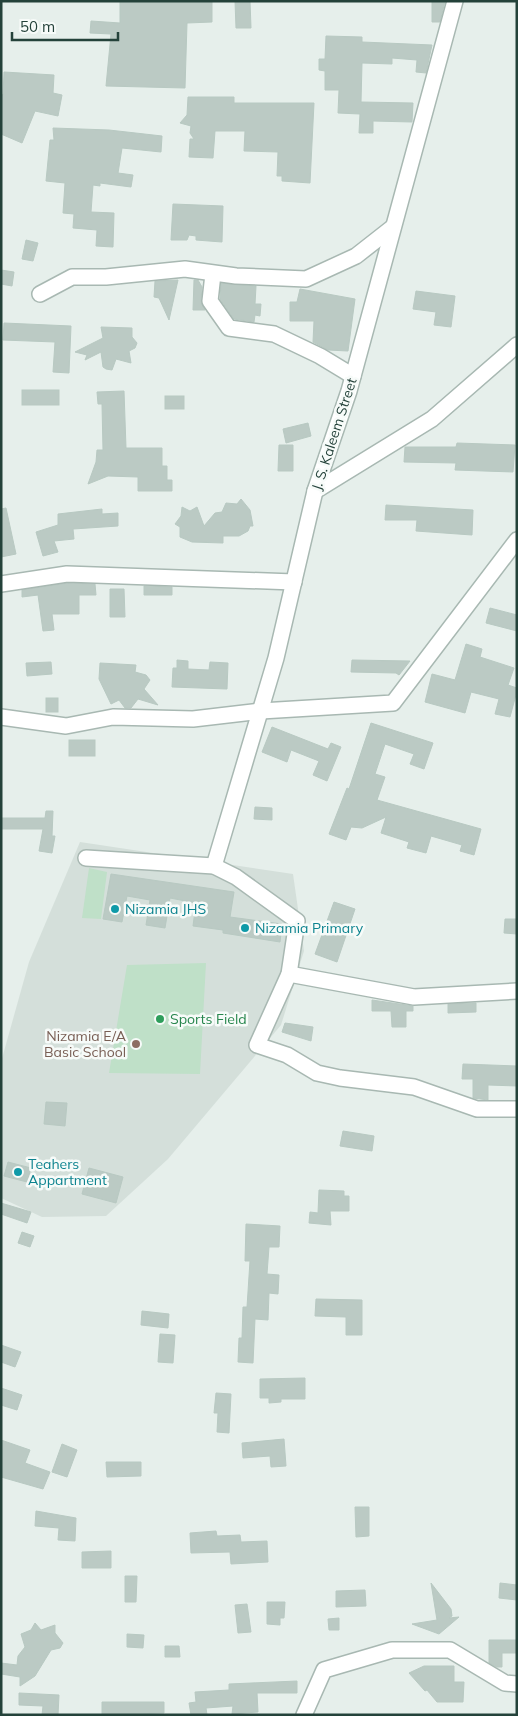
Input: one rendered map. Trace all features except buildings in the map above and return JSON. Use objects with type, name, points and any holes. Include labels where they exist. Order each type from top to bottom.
[{"type":"street","name":"J. S. Kaleem Street","points":[[214,866],[276,658],[315,490],[353,376],[455,1]]},
{"type":"street","points":[[40,294],[72,277],[106,277],[185,269],[213,274],[306,279],[356,256],[393,227]]},
{"type":"street","points":[[213,274],[210,301],[228,328],[274,334],[320,356],[353,376]]},
{"type":"street","points":[[315,490],[432,419],[517,345]]},
{"type":"street","points":[[1,717],[66,726],[112,717],[193,719],[261,711],[393,702],[517,540]]},
{"type":"street","points":[[1,584],[67,574],[294,582]]},
{"type":"street","points":[[86,858],[214,866],[236,877],[297,921],[289,974],[257,1045],[287,1055],[317,1073],[340,1078],[414,1087],[477,1109],[517,1108]]},
{"type":"street","points":[[289,974],[414,997],[517,990]]},
{"type":"street","points":[[304,1715],[324,1670],[392,1650],[450,1650],[504,1683],[517,1684]]},
{"type":"shaded area","name":"Nizamia E/A Basic School","points":[[80,842],[293,874],[304,951],[281,1025],[168,1159],[106,1216],[42,1217],[1,1198],[1,1062],[29,962]]},
{"type":"green space","points":[[89,868],[107,872],[101,919],[82,918]]},
{"type":"green space","name":"Sports Field","points":[[206,963],[200,1074],[109,1073],[127,965]]},
{"type":"place","name":"Nizamia JHS","points":[[115,909]]},
{"type":"place","name":"Nizamia Primary","points":[[245,928]]},
{"type":"place","name":"Sports Field","points":[[160,1019]]},
{"type":"place","name":"Nizamia E/A Basic School","points":[[136,1044]]},
{"type":"place","name":"Teahers Appartment","points":[[18,1172]]}]
